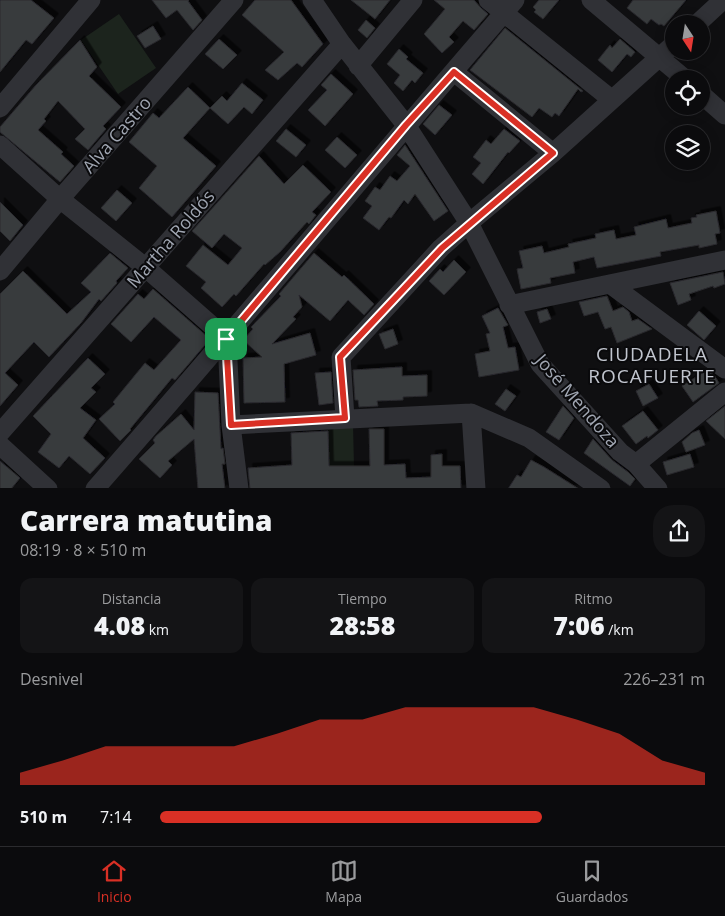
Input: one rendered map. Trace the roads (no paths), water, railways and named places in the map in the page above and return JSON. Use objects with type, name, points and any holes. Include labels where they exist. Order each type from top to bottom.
[{"type":"street","points":[[0,108],[91,0]]},
{"type":"street","name":"Alva Castro","points":[[0,271],[234,0]]},
{"type":"street","name":"José Mendoza","points":[[312,0],[358,66],[406,125],[470,223],[540,364],[620,452],[636,464],[658,488]]},
{"type":"street","points":[[358,66],[413,0]]},
{"type":"street","points":[[488,0],[510,7],[611,99]]},
{"type":"street","points":[[591,0],[611,6],[665,48]]},
{"type":"street","points":[[707,15],[723,0]]},
{"type":"street","points":[[95,488],[226,339],[406,125],[510,7]]},
{"type":"street","name":"Martha Roldós","points":[[0,433],[342,44]]},
{"type":"street","points":[[345,418],[340,357],[442,248],[553,153],[665,52]]},
{"type":"street","points":[[454,72],[553,153]]},
{"type":"street","points":[[710,102],[725,115]]},
{"type":"street","points":[[0,145],[60,200],[145,268],[226,339],[231,425],[239,488]]},
{"type":"street","points":[[509,304],[725,260]]},
{"type":"street","points":[[610,284],[725,369]]},
{"type":"street","points":[[636,464],[725,392]]},
{"type":"street","points":[[231,425],[471,413],[529,438],[601,488]]},
{"type":"street","points":[[471,413],[476,488]]},
{"type":"street","points":[[0,445],[48,488]]},
{"type":"district","name":"CIUDADELA ROCAFUERTE","points":[[652,365]]}]
